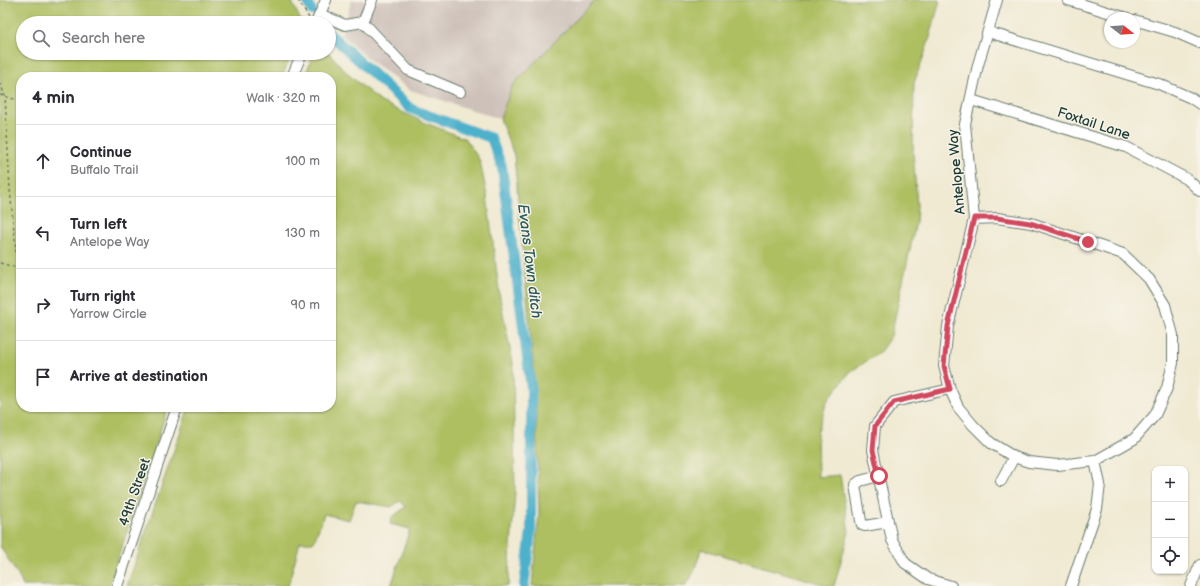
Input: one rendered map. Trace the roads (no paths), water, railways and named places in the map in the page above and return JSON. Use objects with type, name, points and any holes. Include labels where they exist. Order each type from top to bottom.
[{"type":"street","points":[[319,16],[326,0]]},
{"type":"street","points":[[363,22],[372,0]]},
{"type":"street","name":"Antelope Way","points":[[997,0],[978,65],[965,124],[974,218],[948,326],[944,366],[950,389],[958,407],[991,443],[1014,457],[1029,462],[1057,465],[1095,461]]},
{"type":"street","points":[[1068,0],[1107,12]]},
{"type":"street","points":[[336,23],[345,25],[363,22]]},
{"type":"street","points":[[363,22],[408,70],[460,92]]},
{"type":"street","points":[[1140,22],[1175,32],[1200,43]]},
{"type":"street","points":[[988,32],[1159,84],[1191,98],[1200,104]]},
{"type":"street","points":[[294,72],[299,60]]},
{"type":"street","name":"Foxtail Lane","points":[[971,100],[1126,146],[1187,179],[1200,191]]},
{"type":"street","points":[[974,218],[997,218],[1030,223],[1123,254],[1149,279],[1165,305],[1173,335],[1173,363],[1167,388],[1155,415],[1134,439],[1095,461],[1100,484],[1097,509],[1071,586]]},
{"type":"street","points":[[950,389],[894,402],[875,426],[873,450],[892,540],[905,562],[928,579],[950,586]]},
{"type":"street","name":"49th Street","points":[[117,586],[175,412]]},
{"type":"street","points":[[1001,481],[1014,457]]},
{"type":"street","points":[[879,476],[860,481],[855,485],[860,521],[862,525],[865,526],[888,522]]},
{"type":"street","points":[[1191,586],[1200,566]]},
{"type":"waterway","name":"Evans Town ditch","points":[[306,0],[312,11]]},
{"type":"waterway","name":"Evans Town ditch","points":[[336,39],[411,109],[491,138],[502,167],[531,388],[531,531],[524,586]]}]
